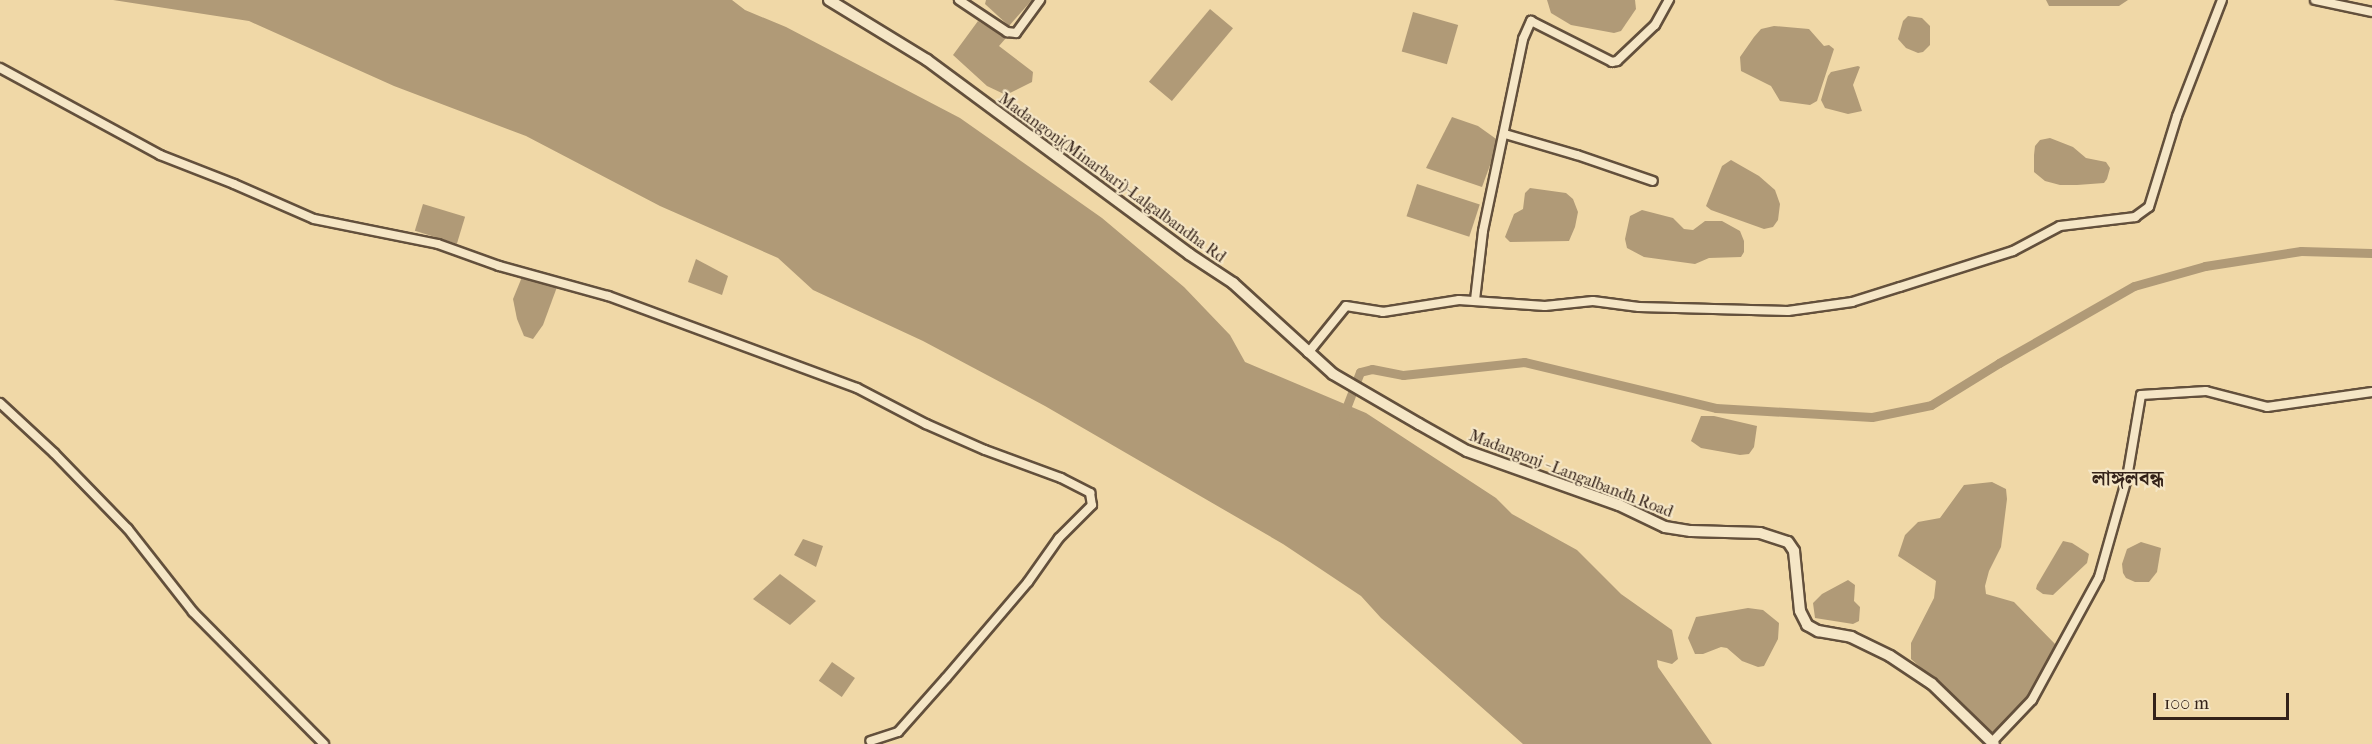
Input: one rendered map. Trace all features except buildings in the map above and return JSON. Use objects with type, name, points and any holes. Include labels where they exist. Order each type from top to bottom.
[{"type":"main road","name":"Madangonj(Minarbari)-Lalgalbandha Rd","points":[[829,0],[927,60],[1189,254],[1233,283],[1333,374],[1366,394]]},
{"type":"main road","name":"Madangonj - Langalbandh Road","points":[[1366,394],[1467,452],[1620,505],[1665,527],[1691,531],[1760,533],[1788,542],[1794,550],[1800,611],[1807,625],[1818,631],[1851,637],[1890,656],[1932,684],[1993,743]]},
{"type":"street","points":[[959,0],[1007,32],[1016,33],[1040,0]]},
{"type":"street","points":[[1475,300],[1483,231],[1523,39],[1531,21],[1612,62],[1617,61],[1655,25],[1669,0]]},
{"type":"street","points":[[1308,352],[1346,306],[1383,312],[1475,300],[1545,306],[1593,301],[1639,307],[1788,311],[1852,302],[1900,287],[2013,251],[2060,226],[2135,217],[2149,207],[2177,116],[2222,0]]},
{"type":"street","points":[[2315,0],[2372,12]]},
{"type":"street","points":[[0,68],[160,155],[315,219],[438,244],[499,266],[608,296],[856,388],[926,424],[985,450],[1061,478],[1089,493],[1092,505],[1059,538],[1028,582],[946,678],[898,732],[870,741]]},
{"type":"street","points":[[1504,134],[1577,155],[1653,181]]},
{"type":"street","points":[[1993,743],[2032,700],[2099,577],[2127,478],[2141,395],[2206,391],[2267,407],[2372,392]]},
{"type":"street","points":[[0,403],[54,453],[128,530],[193,612],[324,744]]},
{"type":"shaded area","points":[[113,0],[732,0],[745,10],[786,27],[960,118],[1102,218],[1184,287],[1230,335],[1245,362],[1366,413],[1496,498],[1512,514],[1577,550],[1621,594],[1672,630],[1678,659],[1672,664],[1657,660],[1658,667],[1712,744],[1523,744],[1381,618],[1361,596],[1283,544],[1045,406],[923,341],[813,290],[778,258],[660,206],[526,136],[394,86],[249,21]]},
{"type":"shaded area","points":[[986,0],[1032,0],[1009,26],[985,4]]},
{"type":"shaded area","points":[[1547,0],[1635,0],[1636,9],[1621,31],[1614,33],[1571,25],[1551,13]]},
{"type":"shaded area","points":[[2046,0],[2128,0],[2119,6],[2049,6]]},
{"type":"shaded area","points":[[1210,9],[1233,28],[1172,101],[1149,82]]},
{"type":"shaded area","points":[[1413,12],[1458,25],[1447,64],[1402,51]]},
{"type":"shaded area","points":[[1908,16],[1922,18],[1930,26],[1930,45],[1923,52],[1918,53],[1906,48],[1898,39],[1903,21]]},
{"type":"shaded area","points":[[978,21],[1006,38],[999,46],[1033,72],[1032,82],[1006,95],[987,86],[953,55]]},
{"type":"shaded area","points":[[1774,26],[1809,29],[1824,46],[1829,45],[1834,49],[1817,101],[1810,105],[1780,101],[1771,86],[1741,71],[1740,57],[1754,37],[1761,29]]},
{"type":"shaded area","points":[[1860,67],[1853,85],[1862,111],[1848,114],[1825,108],[1821,100],[1831,72]]},
{"type":"shaded area","points":[[1452,117],[1478,126],[1499,141],[1482,187],[1426,168]]},
{"type":"shaded area","points":[[2050,138],[2073,147],[2086,158],[2106,162],[2110,168],[2104,183],[2060,185],[2045,181],[2034,172],[2035,146],[2040,140]]},
{"type":"shaded area","points":[[1731,160],[1759,176],[1775,190],[1780,204],[1778,220],[1773,227],[1764,229],[1711,210],[1706,206],[1722,166]]},
{"type":"shaded area","points":[[1417,184],[1480,204],[1469,237],[1406,216]]},
{"type":"shaded area","points":[[1530,188],[1566,193],[1573,199],[1578,212],[1569,241],[1510,242],[1505,237],[1514,214],[1523,209],[1525,193]]},
{"type":"shaded area","points":[[423,204],[465,217],[457,244],[415,231]]},
{"type":"shaded area","points":[[1642,210],[1673,218],[1684,229],[1693,230],[1705,221],[1722,221],[1740,231],[1744,241],[1744,252],[1741,257],[1709,258],[1695,264],[1644,257],[1627,248],[1625,239],[1630,216]]},
{"type":"shaded area","points":[[696,259],[728,276],[722,295],[688,282]]},
{"type":"shaded area","points":[[522,277],[557,287],[543,325],[533,339],[524,336],[517,319],[513,299]]},
{"type":"shaded area","points":[[1701,416],[1714,416],[1757,426],[1754,447],[1749,454],[1740,455],[1701,448],[1691,441]]},
{"type":"shaded area","points":[[1992,482],[2006,489],[2007,499],[2001,547],[1989,571],[1985,586],[1986,594],[2014,602],[2057,646],[2029,695],[1997,732],[1993,733],[1988,732],[1968,710],[1911,659],[1911,643],[1934,598],[1936,581],[1898,556],[1905,535],[1918,522],[1940,518],[1964,485]]},
{"type":"shaded area","points":[[803,539],[823,546],[816,567],[794,555]]},
{"type":"shaded area","points":[[2063,541],[2072,543],[2089,554],[2087,563],[2053,595],[2043,594],[2036,589],[2037,585]]},
{"type":"shaded area","points":[[2141,542],[2161,548],[2157,572],[2149,582],[2135,582],[2126,578],[2123,573],[2122,564],[2127,549]]},
{"type":"shaded area","points":[[780,574],[816,601],[790,625],[753,599]]},
{"type":"shaded area","points":[[1848,580],[1855,585],[1854,601],[1860,607],[1859,621],[1853,624],[1815,618],[1813,603],[1822,594]]},
{"type":"shaded area","points":[[1748,608],[1763,610],[1779,623],[1778,639],[1764,666],[1758,667],[1742,661],[1727,648],[1721,647],[1703,654],[1695,654],[1688,638],[1696,617]]},
{"type":"shaded area","points":[[832,662],[855,678],[842,697],[819,681]]},
{"type":"waterway","points":[[1343,416],[1360,372],[1372,369],[1403,375],[1524,362],[1716,408],[1872,417],[1931,405],[1999,363],[2134,286],[2205,266],[2301,251],[2372,253]]},
{"type":"district","name":"লাঙ্গলবন্ধ","points":[[2128,478]]}]
